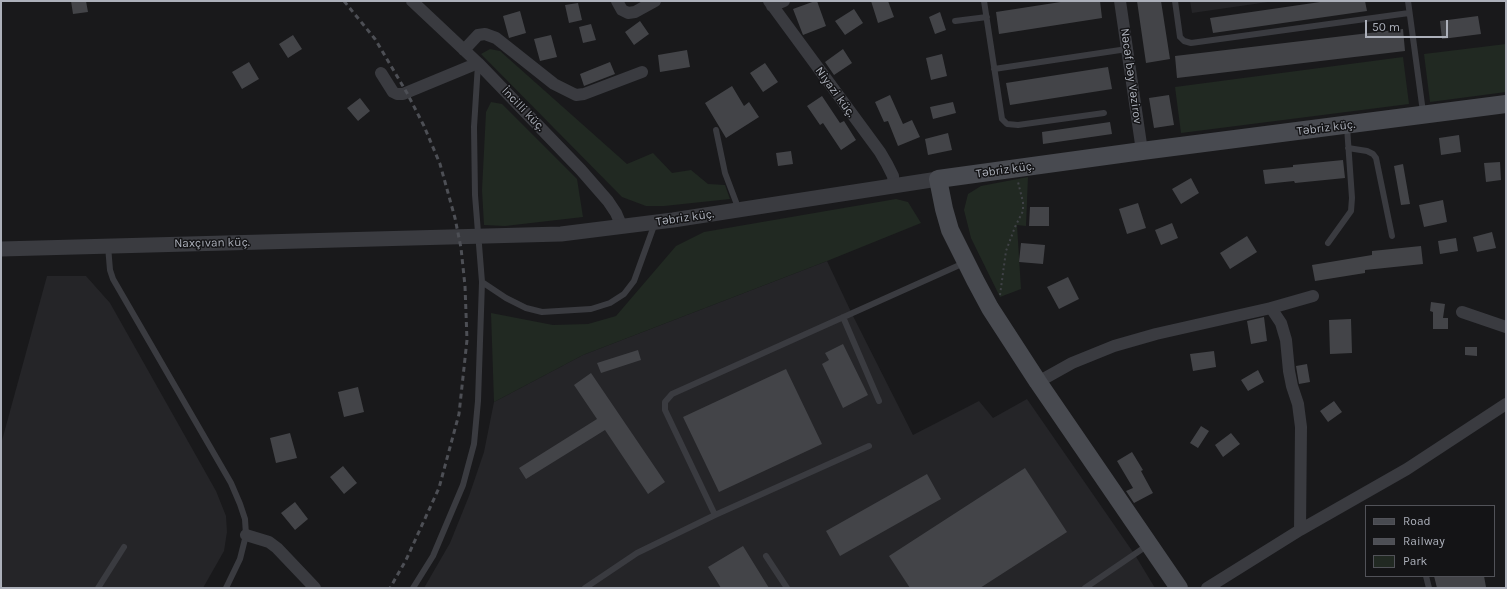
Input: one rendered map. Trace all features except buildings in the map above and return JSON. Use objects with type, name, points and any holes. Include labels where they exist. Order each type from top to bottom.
[{"type":"main road","name":"Təbriz küç.","points":[[938,180],[1142,151],[1506,104]]},
{"type":"main road","points":[[938,180],[950,230],[965,262],[990,308],[1038,382],[1179,588]]},
{"type":"street","name":"İncilli küç.","points":[[412,1],[478,63],[586,175],[616,213],[622,227]]},
{"type":"street","points":[[617,1],[622,10],[628,13],[636,12],[655,1]]},
{"type":"street","points":[[771,3],[784,1]]},
{"type":"street","name":"Nəcəf bəy Vəzirov","points":[[1120,1],[1142,151]]},
{"type":"street","name":"Niyazi küç.","points":[[771,3],[880,152],[890,170],[894,186]]},
{"type":"street","points":[[464,50],[478,35],[485,34],[496,38],[554,84],[576,95],[584,94],[642,72]]},
{"type":"street","points":[[381,73],[393,92],[403,94],[478,63]]},
{"type":"street","name":"Təbriz küç.","points":[[505,236],[561,234],[655,223],[938,180]]},
{"type":"street","name":"Naxçıvan küç.","points":[[1,249],[505,236]]},
{"type":"street","points":[[1038,382],[1072,363],[1114,346],[1156,334],[1271,308],[1313,296]]},
{"type":"street","points":[[1271,308],[1281,323],[1284,334],[1288,371],[1298,404],[1300,427],[1300,530]]},
{"type":"street","points":[[1462,312],[1506,328]]},
{"type":"street","points":[[1207,588],[1300,530],[1407,469],[1506,404]]},
{"type":"street","points":[[246,535],[269,542],[277,548],[314,588]]},
{"type":"lane","points":[[984,1],[1002,119],[1007,124],[1018,125],[1104,113]]},
{"type":"lane","points":[[1175,1],[1180,37],[1184,41],[1191,43],[1409,13]]},
{"type":"lane","points":[[1408,1],[1423,115]]},
{"type":"lane","points":[[955,21],[987,17]]},
{"type":"lane","points":[[994,69],[1127,49]]},
{"type":"lane","points":[[413,588],[433,556],[460,492],[474,444],[478,401],[482,282],[475,195],[474,127],[478,63]]},
{"type":"lane","points":[[1328,243],[1351,211],[1352,198],[1347,125]]},
{"type":"lane","points":[[716,130],[725,173],[739,210]]},
{"type":"lane","points":[[1348,148],[1367,151],[1373,154],[1376,158],[1392,236]]},
{"type":"lane","points":[[482,282],[506,298],[526,308],[542,312],[591,309],[610,303],[624,294],[634,281],[655,223]]},
{"type":"lane","points":[[108,246],[110,270],[113,279],[231,483],[240,504],[245,519],[246,535],[240,559],[226,588]]},
{"type":"lane","points":[[715,515],[665,410],[665,402],[672,394],[965,262]]},
{"type":"lane","points":[[843,317],[879,401]]},
{"type":"lane","points":[[585,588],[637,553],[715,515],[869,446]]},
{"type":"lane","points":[[1085,588],[1148,544]]},
{"type":"lane","points":[[98,588],[124,547]]},
{"type":"lane","points":[[766,556],[787,588]]},
{"type":"lane","points":[[1426,577],[1429,588]]},
{"type":"path","points":[[1000,297],[1006,251],[1023,211],[1023,202],[1017,179]]},
{"type":"shaded area","points":[[1190,1],[1275,1],[1192,13]]},
{"type":"shaded area","points":[[827,261],[913,435],[979,401],[993,418],[1027,399],[1135,555],[1155,588],[424,588],[450,543],[469,496],[484,452],[494,402],[583,355]]},
{"type":"shaded area","points":[[47,276],[86,276],[110,303],[216,491],[226,516],[227,532],[224,551],[203,588],[1,588],[1,444]]},
{"type":"green space","points":[[1506,44],[1506,92],[1430,102],[1424,54]]},
{"type":"green space","points":[[490,49],[500,51],[627,164],[653,153],[672,173],[691,170],[708,184],[725,185],[730,199],[664,206],[646,206],[622,197],[481,54]]},
{"type":"green space","points":[[1403,57],[1409,104],[1181,133],[1175,87]]},
{"type":"green space","points":[[491,102],[502,104],[577,179],[583,217],[505,226],[484,225],[482,190],[486,112]]},
{"type":"green space","points":[[1028,177],[1026,226],[1017,225],[1021,289],[1000,297],[971,238],[964,210],[968,194],[981,186]]},
{"type":"green space","points":[[896,199],[908,202],[921,223],[827,261],[583,355],[494,402],[491,313],[553,325],[588,324],[616,316],[676,246],[704,232]]},
{"type":"railway","points":[[344,1],[375,39],[407,93],[424,126],[440,164],[455,218],[461,248],[465,286],[467,340],[459,414],[439,488],[406,560],[390,588]]}]
